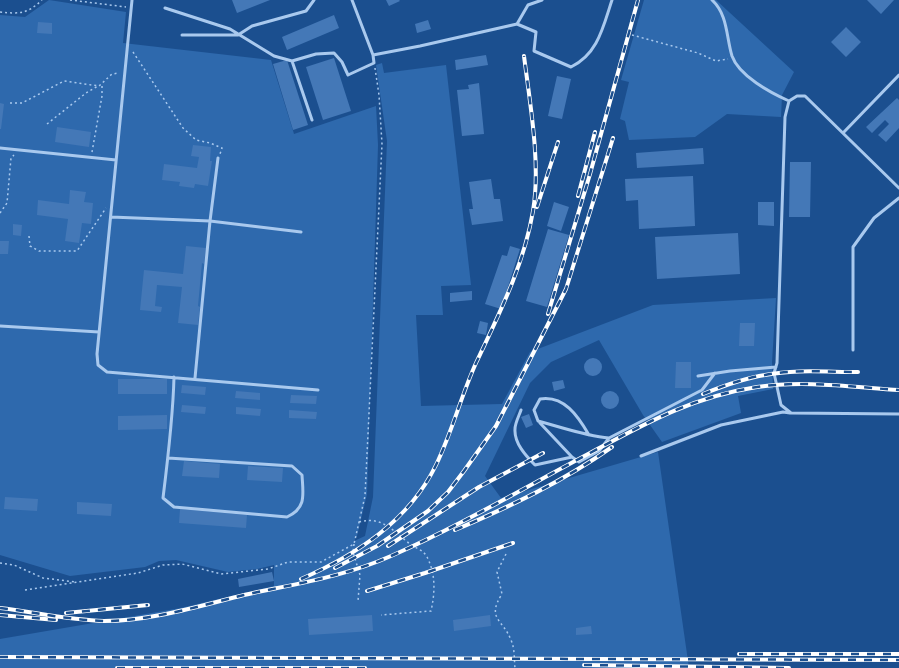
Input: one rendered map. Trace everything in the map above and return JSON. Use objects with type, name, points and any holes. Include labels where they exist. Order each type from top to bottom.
[{"type":"lane","points":[[132,0],[99,332],[97,354],[98,365],[107,372],[196,378],[318,390]]},
{"type":"lane","points":[[182,35],[238,35],[252,26],[306,11],[314,0]]},
{"type":"lane","points":[[165,8],[230,28],[238,35],[274,56],[292,61],[316,54],[334,53],[342,62],[348,75],[374,63],[373,54],[352,0]]},
{"type":"lane","points":[[517,24],[528,5],[542,0]]},
{"type":"lane","points":[[373,54],[420,46],[517,24],[536,32],[534,51],[571,67],[583,61],[599,40],[612,0]]},
{"type":"lane","points":[[712,0],[719,6],[724,19],[733,58],[739,68],[766,90],[789,101]]},
{"type":"lane","points":[[292,61],[312,120]]},
{"type":"lane","points":[[843,133],[899,75]]},
{"type":"lane","points":[[791,413],[780,405],[774,373],[776,367],[785,116],[789,101],[797,96],[804,96],[899,188]]},
{"type":"lane","points":[[0,148],[116,160]]},
{"type":"lane","points":[[196,378],[210,221],[218,158]]},
{"type":"lane","points":[[852,350],[852,247],[874,218],[899,198]]},
{"type":"lane","points":[[111,217],[210,221],[302,232]]},
{"type":"lane","points":[[0,326],[99,332]]},
{"type":"lane","points":[[698,376],[776,367]]},
{"type":"lane","points":[[589,435],[576,415],[566,404],[548,398],[540,399],[534,410],[538,421],[572,457],[579,462],[599,451],[609,438],[702,390],[715,373]]},
{"type":"lane","points":[[168,458],[292,466],[302,476],[303,500],[297,512],[287,517],[174,507],[163,498],[173,416],[174,377]]},
{"type":"lane","points":[[521,410],[515,429],[519,444],[526,456],[535,465],[572,457]]},
{"type":"lane","points":[[641,456],[721,425],[783,412],[899,414]]},
{"type":"lane","points":[[538,421],[589,435],[609,438]]},
{"type":"path","points":[[0,12],[22,14],[30,11],[42,0]]},
{"type":"path","points":[[70,0],[132,7]]},
{"type":"path","points":[[632,34],[698,53],[716,61],[733,58]]},
{"type":"path","points":[[128,44],[183,128],[196,140],[210,143],[222,148],[218,158]]},
{"type":"path","points":[[358,601],[360,575],[353,552],[365,496],[382,144],[379,95],[374,63]]},
{"type":"path","points":[[47,124],[112,74],[125,73]]},
{"type":"path","points":[[10,103],[22,103],[64,81],[98,86]]},
{"type":"path","points":[[91,158],[102,96],[102,83]]},
{"type":"path","points":[[0,213],[7,203],[11,158],[17,149]]},
{"type":"path","points":[[29,236],[30,246],[39,251],[77,251],[94,224],[112,201]]},
{"type":"path","points":[[360,522],[366,520],[382,522],[426,554],[434,581],[434,600],[431,611],[381,615]]},
{"type":"path","points":[[25,590],[138,573],[164,565],[182,564],[221,574],[268,569],[288,562],[321,562],[354,544]]},
{"type":"path","points":[[506,554],[497,572],[502,594],[494,608],[494,613],[511,640],[515,668]]},
{"type":"path","points":[[0,563],[14,565],[43,578],[78,582]]},
{"type":"shaded area","points":[[49,0],[126,12],[123,43],[271,60],[294,134],[376,106],[378,145],[367,494],[357,536],[354,541],[365,536],[373,497],[387,141],[376,65],[382,63],[384,73],[446,65],[471,285],[441,286],[443,315],[416,315],[421,406],[502,404],[530,352],[653,305],[776,298],[772,362],[773,389],[738,396],[741,413],[662,442],[643,415],[599,340],[551,362],[530,383],[485,476],[501,498],[658,452],[689,668],[0,668],[0,639],[181,608],[274,586],[274,565],[257,569],[228,572],[176,560],[159,561],[145,567],[70,576],[0,555],[0,15],[25,17]]},
{"type":"shaded area","points":[[644,0],[716,0],[794,72],[782,95],[781,117],[727,114],[695,137],[629,140],[625,121],[620,119],[629,82],[621,80]]},
{"type":"building","points":[[232,0],[270,0],[237,13]]},
{"type":"building","points":[[386,0],[399,0],[400,1],[389,6]]},
{"type":"building","points":[[867,0],[894,0],[881,14]]},
{"type":"building","points":[[334,15],[339,28],[287,50],[282,37]]},
{"type":"building","points":[[428,20],[431,29],[417,33],[415,24]]},
{"type":"building","points":[[38,22],[52,23],[52,34],[37,33]]},
{"type":"building","points":[[846,27],[861,42],[846,57],[831,42]]},
{"type":"building","points":[[486,55],[488,65],[456,70],[455,60]]},
{"type":"building","points":[[334,58],[351,111],[323,120],[306,67]]},
{"type":"building","points":[[287,60],[308,125],[293,130],[273,64]]},
{"type":"building","points":[[557,76],[571,79],[562,119],[548,116]]},
{"type":"building","points":[[479,83],[484,134],[462,136],[457,90],[469,89],[468,85]]},
{"type":"building","points":[[897,98],[899,100],[899,128],[886,142],[878,135],[889,124],[885,120],[872,133],[866,127]]},
{"type":"building","points":[[0,103],[4,104],[1,129],[0,129]]},
{"type":"building","points":[[57,127],[91,132],[89,147],[55,142]]},
{"type":"building","points":[[193,145],[211,147],[210,161],[212,161],[208,186],[195,184],[194,188],[179,186],[180,182],[162,180],[164,164],[197,168],[199,157],[191,156]]},
{"type":"building","points":[[703,148],[704,164],[637,168],[636,153]]},
{"type":"building","points":[[790,162],[811,162],[810,217],[789,217]]},
{"type":"building","points":[[693,176],[695,226],[639,229],[638,200],[626,201],[625,179]]},
{"type":"building","points":[[491,179],[494,199],[500,199],[503,221],[472,225],[469,209],[473,209],[469,182]]},
{"type":"building","points":[[70,190],[86,192],[84,202],[93,203],[91,224],[82,223],[79,243],[65,241],[68,219],[37,215],[38,200],[69,204]]},
{"type":"building","points":[[554,202],[569,207],[561,231],[547,226]]},
{"type":"building","points":[[758,202],[774,202],[774,226],[758,225]]},
{"type":"building","points":[[13,224],[22,225],[21,236],[13,235]]},
{"type":"building","points":[[548,229],[569,235],[547,307],[526,301]]},
{"type":"building","points":[[738,233],[740,274],[657,279],[655,237]]},
{"type":"building","points":[[0,241],[9,241],[8,254],[0,254]]},
{"type":"building","points":[[186,246],[206,248],[204,264],[202,263],[198,306],[200,307],[198,325],[178,323],[182,287],[157,285],[155,306],[162,307],[161,312],[140,310],[144,270],[183,274]]},
{"type":"building","points":[[510,246],[520,249],[501,309],[485,304],[502,255],[507,256]]},
{"type":"building","points":[[472,291],[472,300],[450,302],[450,293]]},
{"type":"building","points":[[480,321],[488,323],[486,335],[477,333]]},
{"type":"building","points":[[740,323],[755,323],[754,346],[739,346]]},
{"type":"building","points":[[593,358],[599,361],[602,367],[599,373],[593,376],[587,373],[584,367],[587,361]]},
{"type":"building","points":[[676,362],[691,362],[691,388],[675,388]]},
{"type":"building","points":[[118,379],[167,379],[167,394],[118,394]]},
{"type":"building","points":[[563,380],[565,388],[554,391],[552,382]]},
{"type":"building","points":[[182,385],[206,387],[205,395],[181,393]]},
{"type":"building","points":[[236,391],[260,393],[260,400],[235,398]]},
{"type":"building","points":[[610,391],[616,394],[619,400],[616,406],[610,409],[604,406],[601,400],[604,394]]},
{"type":"building","points":[[291,395],[317,396],[316,404],[290,403]]},
{"type":"building","points":[[182,405],[206,407],[205,414],[181,412]]},
{"type":"building","points":[[236,407],[261,409],[260,416],[236,414]]},
{"type":"building","points":[[289,410],[317,412],[316,419],[289,418]]},
{"type":"building","points":[[529,414],[533,425],[526,428],[521,417]]},
{"type":"building","points":[[167,415],[167,429],[118,430],[118,416]]},
{"type":"building","points":[[184,461],[220,464],[219,478],[182,476]]},
{"type":"building","points":[[248,466],[283,468],[282,482],[247,480]]},
{"type":"building","points":[[5,497],[38,499],[37,511],[4,509]]},
{"type":"building","points":[[77,502],[112,504],[111,516],[77,514]]},
{"type":"building","points":[[180,509],[247,515],[246,528],[179,523]]},
{"type":"building","points":[[272,572],[274,581],[239,587],[238,579]]},
{"type":"building","points":[[372,615],[373,631],[309,635],[308,619]]},
{"type":"building","points":[[490,615],[491,626],[454,631],[453,620]]},
{"type":"building","points":[[591,626],[592,634],[576,635],[576,628]]},
{"type":"railway","points":[[548,314],[590,174],[638,0]]},
{"type":"railway","points":[[301,579],[342,559],[379,534],[396,519],[425,485],[442,452],[476,363],[510,289],[524,251],[529,231],[533,211],[536,174],[532,114],[524,56]]},
{"type":"railway","points":[[578,196],[595,132]]},
{"type":"railway","points":[[335,568],[377,546],[428,511],[448,492],[496,426],[566,289],[613,138]]},
{"type":"railway","points":[[537,207],[558,142]]},
{"type":"railway","points":[[703,394],[741,380],[776,373],[799,371],[858,372]]},
{"type":"railway","points":[[0,608],[78,619],[104,621],[122,620],[157,616],[337,575],[391,556],[466,519],[670,412],[711,397],[757,387],[792,384],[899,390]]},
{"type":"railway","points":[[455,530],[536,493],[593,460],[612,447]]},
{"type":"railway","points":[[388,546],[479,487],[543,453]]},
{"type":"railway","points":[[367,591],[513,543]]},
{"type":"railway","points":[[66,613],[148,605]]},
{"type":"railway","points":[[0,615],[56,620]]},
{"type":"railway","points":[[739,654],[899,654]]},
{"type":"railway","points":[[0,657],[899,660]]},
{"type":"railway","points":[[584,665],[789,668]]},
{"type":"railway","points":[[117,668],[365,668]]}]
